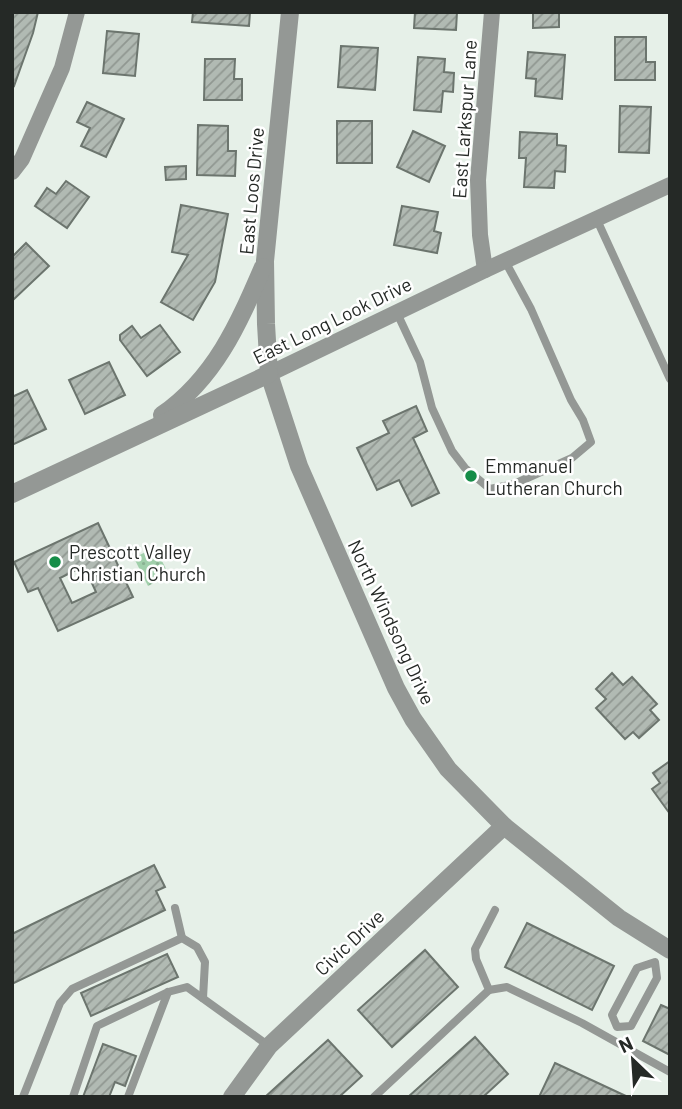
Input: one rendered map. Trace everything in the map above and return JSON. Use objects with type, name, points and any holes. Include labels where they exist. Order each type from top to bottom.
[{"type":"street","points":[[12,172],[22,159],[62,68],[77,12]]},
{"type":"street","name":"East Loos Drive","points":[[269,374],[265,261],[290,12]]},
{"type":"street","name":"East Larkspur Lane","points":[[485,270],[480,235],[478,180],[492,12]]},
{"type":"street","name":"East Long Look Drive","points":[[12,494],[670,185]]},
{"type":"street","points":[[128,439],[176,406],[202,381],[244,311],[265,261]]},
{"type":"street","name":"North Windsong Drive","points":[[269,374],[299,466],[396,688],[413,719],[448,769],[504,826],[663,953]]},
{"type":"street","name":"Civic Drive","points":[[232,1097],[269,1045],[504,826]]},
{"type":"lane","points":[[597,220],[670,379]]},
{"type":"lane","points":[[397,313],[420,362],[432,408],[452,451],[465,468],[490,489],[514,484],[572,458],[591,442],[531,309],[505,261]]},
{"type":"lane","points":[[175,908],[181,937],[197,947],[205,962],[203,998]]},
{"type":"lane","points":[[489,990],[476,959],[475,949],[495,910]]},
{"type":"lane","points":[[23,1097],[60,1003],[72,989],[181,937]]},
{"type":"lane","points":[[611,1040],[617,1027],[612,1015],[637,968],[663,953]]},
{"type":"lane","points":[[617,1027],[631,1026],[657,978],[663,953]]},
{"type":"lane","points":[[374,1097],[489,990],[508,986],[583,1023],[670,1072]]},
{"type":"lane","points":[[74,1097],[97,1026],[168,992],[187,987],[269,1045]]},
{"type":"lane","points":[[128,1097],[168,992]]},
{"type":"green space","points":[[155,547],[169,575],[148,586],[134,558]]},
{"type":"building","points":[[12,12],[38,12],[14,86],[12,85]]},
{"type":"building","points":[[193,12],[250,12],[249,26],[192,22]]},
{"type":"building","points":[[415,12],[457,12],[456,30],[414,28]]},
{"type":"building","points":[[533,12],[559,12],[559,27],[533,28]]},
{"type":"building","points":[[107,31],[139,34],[135,76],[103,73]]},
{"type":"building","points":[[615,37],[646,37],[646,62],[655,62],[655,80],[615,80]]},
{"type":"building","points":[[341,46],[378,48],[375,90],[338,87]]},
{"type":"building","points":[[528,52],[565,55],[562,99],[535,96],[536,79],[526,78]]},
{"type":"building","points":[[418,57],[445,59],[444,72],[454,73],[453,92],[443,91],[441,112],[414,110]]},
{"type":"building","points":[[205,59],[235,59],[234,79],[242,79],[242,100],[204,100]]},
{"type":"building","points":[[87,102],[124,119],[106,157],[81,146],[90,128],[77,122]]},
{"type":"building","points":[[620,106],[651,107],[649,153],[619,152]]},
{"type":"building","points":[[337,121],[372,121],[372,163],[337,163]]},
{"type":"building","points":[[198,125],[228,126],[228,151],[236,151],[235,176],[197,175]]},
{"type":"building","points":[[413,131],[445,146],[429,182],[397,167]]},
{"type":"building","points":[[520,132],[557,134],[557,145],[566,146],[565,172],[555,171],[554,188],[524,187],[526,158],[519,158]]},
{"type":"building","points":[[186,166],[186,179],[166,180],[165,167]]},
{"type":"building","points":[[66,181],[89,197],[67,228],[35,206],[47,188],[56,194]]},
{"type":"building","points":[[181,205],[228,214],[215,282],[193,320],[161,302],[188,255],[172,252]]},
{"type":"building","points":[[402,206],[438,212],[434,231],[441,233],[437,253],[394,245]]},
{"type":"building","points":[[26,243],[49,266],[12,301],[12,257]]},
{"type":"building","points":[[160,325],[180,352],[147,376],[120,340],[120,335],[132,326],[141,338]]},
{"type":"building","points":[[109,362],[125,395],[85,414],[69,380]]},
{"type":"building","points":[[27,390],[46,429],[12,445],[12,397]]},
{"type":"building","points":[[416,406],[427,431],[413,438],[439,493],[412,506],[399,480],[377,490],[357,448],[389,433],[383,421]]},
{"type":"building","points":[[98,523],[133,597],[58,631],[38,588],[28,592],[14,562]],"holes":[[[84,566],[96,592],[72,603],[60,578]]]},
{"type":"building","points":[[612,673],[623,685],[632,677],[657,704],[650,710],[659,720],[639,738],[633,732],[625,739],[596,708],[606,699],[596,689]]},
{"type":"building","points":[[670,761],[670,814],[652,789],[660,783],[653,773]]},
{"type":"building","points":[[154,865],[165,887],[156,891],[165,910],[12,984],[12,934]]},
{"type":"building","points":[[527,923],[614,966],[592,1010],[505,967]]},
{"type":"building","points":[[425,950],[458,987],[392,1047],[358,1010]]},
{"type":"building","points":[[167,954],[178,977],[91,1016],[81,993]]},
{"type":"building","points":[[661,1005],[670,1009],[670,1055],[643,1041]]},
{"type":"building","points":[[475,1037],[508,1074],[483,1097],[408,1097]]},
{"type":"building","points":[[328,1040],[362,1076],[339,1097],[265,1097]]},
{"type":"building","points":[[103,1044],[136,1056],[125,1086],[115,1082],[109,1097],[83,1097]]},
{"type":"building","points":[[555,1063],[628,1097],[539,1097]]},
{"type":"place","name":"Emmanuel Lutheran Church","points":[[471,476]]},
{"type":"place","name":"Prescott Valley Christian Church","points":[[55,562]]}]
